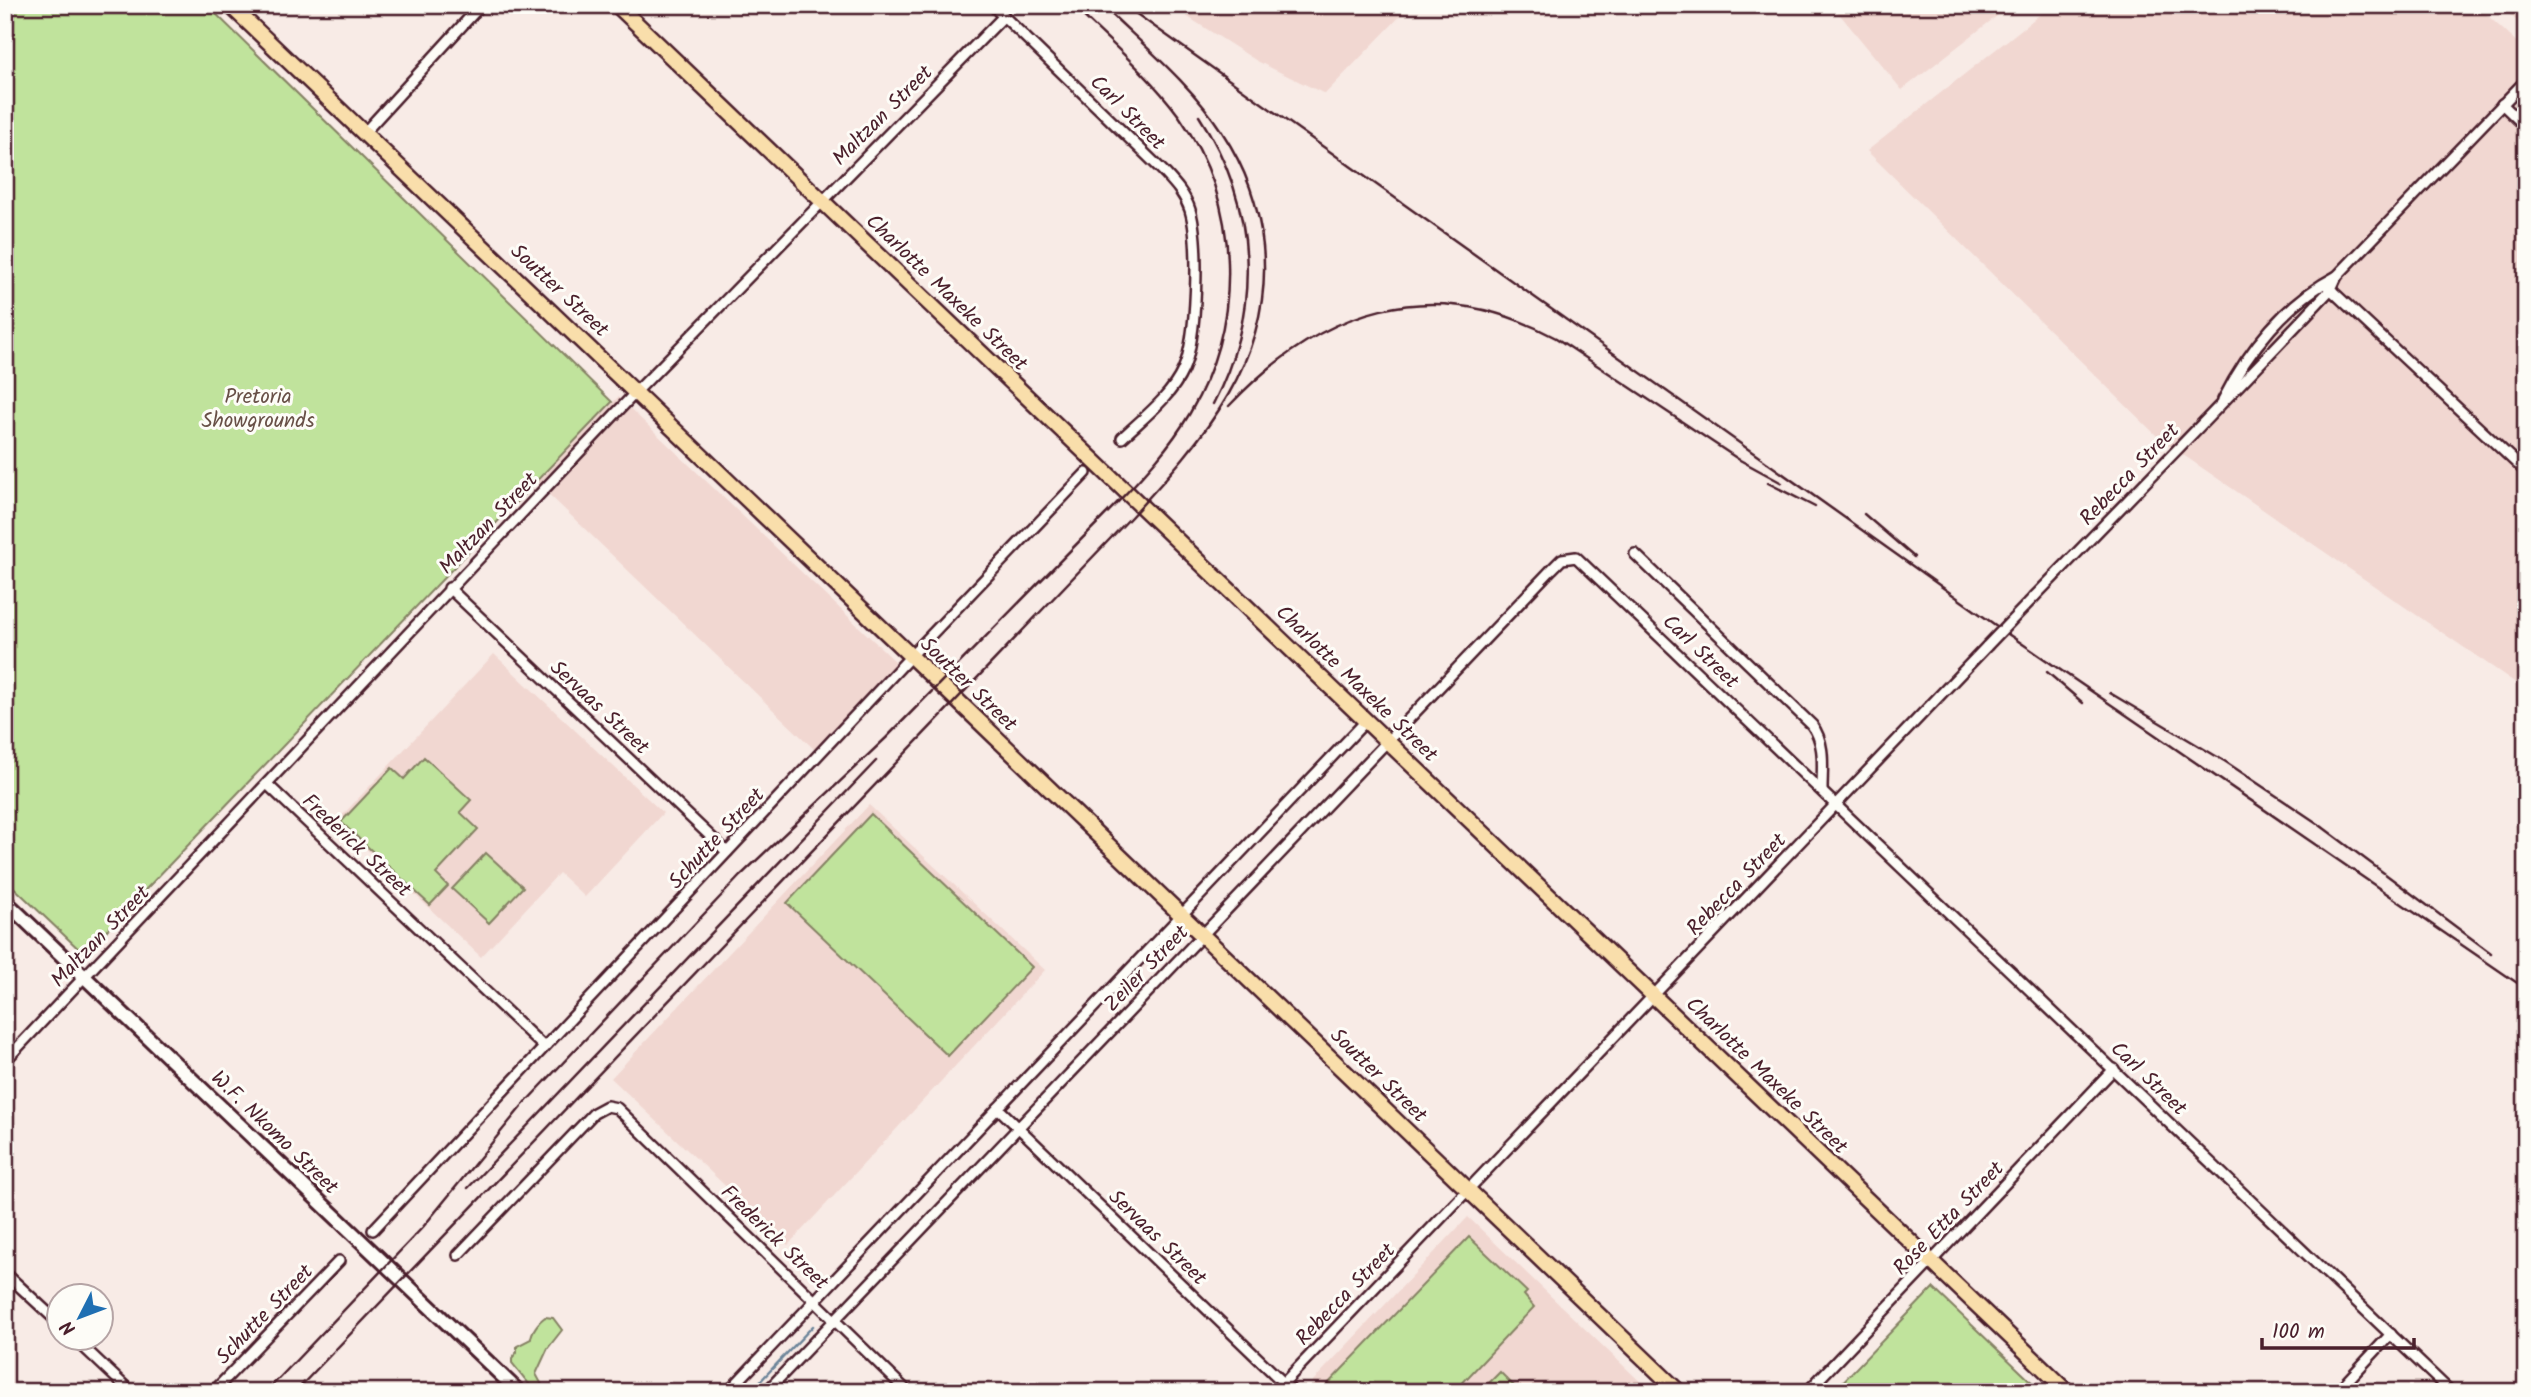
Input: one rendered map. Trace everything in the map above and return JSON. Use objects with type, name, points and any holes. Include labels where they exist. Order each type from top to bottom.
[{"type":"main road","name":"Soutter Street","points":[[230,5],[637,391],[910,657],[1679,1392]]},
{"type":"main road","name":"Charlotte Maxeke Street","points":[[617,5],[2068,1392]]},
{"type":"main road","name":"W.F. Nkomo Street","points":[[5,901],[519,1392]]},
{"type":"street","points":[[364,133],[481,5]]},
{"type":"street","name":"Carl Street","points":[[992,5],[1179,188],[1191,211],[1194,318],[1192,338],[1182,372],[1167,393],[1122,438]]},
{"type":"street","name":"Maltzan Street","points":[[5,1061],[637,391],[1004,16]]},
{"type":"street","name":"Rebecca Street","points":[[1275,1392],[2223,400],[2261,365],[2327,286],[2526,80]]},
{"type":"street","points":[[2502,104],[2526,127]]},
{"type":"street","points":[[2327,286],[2526,472]]},
{"type":"street","name":"Rebecca Street","points":[[2223,400],[2239,370],[2264,337],[2290,310],[2327,286]]},
{"type":"street","name":"Schutte Street","points":[[373,1230],[1086,473]]},
{"type":"street","name":"Carl Street","points":[[1635,554],[1812,725],[1822,746],[1822,790]]},
{"type":"street","name":"Carl Street","points":[[1552,569],[1565,558],[1580,559],[2451,1392]]},
{"type":"street","name":"Zeiler Street","points":[[766,1392],[1552,569]]},
{"type":"street","name":"Servaas Street","points":[[449,588],[727,852]]},
{"type":"street","name":"Zeiler Street","points":[[728,1392],[1366,722]]},
{"type":"street","name":"Frederick Street","points":[[268,785],[544,1046]]},
{"type":"street","name":"Rose Etta Street","points":[[1807,1392],[2114,1069]]},
{"type":"street","name":"Frederick Street","points":[[458,1255],[594,1112],[607,1106],[617,1108],[908,1392]]},
{"type":"street","name":"Servaas Street","points":[[998,1108],[1293,1392]]},
{"type":"street","name":"Schutte Street","points":[[213,1392],[340,1261]]},
{"type":"street","points":[[5,1273],[46,1311]]},
{"type":"street","points":[[2337,1392],[2392,1334]]},
{"type":"street","points":[[89,1352],[131,1392]]},
{"type":"shaded area","points":[[1169,5],[1411,5],[1325,94],[1257,61]]},
{"type":"shaded area","points":[[1832,5],[2011,5],[1902,90]]},
{"type":"shaded area","points":[[2052,5],[2476,5],[2521,46],[2526,42],[2526,690],[2160,439],[1867,151]]},
{"type":"shaded area","points":[[2499,5],[2526,5],[2526,29]]},
{"type":"shaded area","points":[[618,397],[897,663],[815,750],[536,482]]},
{"type":"shaded area","points":[[494,654],[663,813],[585,897],[559,873],[481,957],[337,821]]},
{"type":"shaded area","points":[[869,805],[1045,970],[788,1245],[611,1078]]},
{"type":"shaded area","points":[[1468,1217],[1651,1392],[1322,1392],[1312,1382]]},
{"type":"green space","name":"Pretoria Showgrounds","points":[[5,5],[207,5],[612,402],[84,954],[5,879]]},
{"type":"green space","points":[[424,757],[471,800],[460,812],[478,829],[436,874],[448,886],[430,905],[341,822],[392,768],[404,779]]},
{"type":"green space","points":[[871,814],[1032,967],[948,1056],[787,903]]},
{"type":"green space","points":[[486,853],[523,887],[489,923],[452,889]]},
{"type":"green space","points":[[1469,1237],[1527,1292],[1524,1295],[1534,1307],[1454,1392],[1326,1392],[1323,1389]]},
{"type":"green space","points":[[1933,1288],[2042,1392],[1833,1392]]},
{"type":"green space","points":[[545,1317],[553,1318],[562,1330],[548,1348],[536,1374],[542,1385],[537,1390],[533,1389],[512,1363],[512,1358],[517,1352],[517,1346],[531,1339],[532,1333]]},
{"type":"green space","points":[[1500,1372],[1520,1392],[1480,1392]]},
{"type":"waterway","points":[[750,1392],[813,1326]]},
{"type":"railway","points":[[266,1392],[423,1227],[522,1106],[740,876],[886,738],[1116,504],[1165,449],[1190,413],[1208,377],[1220,340],[1227,302],[1228,263],[1224,224],[1214,187],[1199,150],[1179,116],[1155,86],[1072,5]]},
{"type":"railway","points":[[295,1392],[1131,517],[1184,458],[1228,395],[1245,361],[1257,325],[1263,287],[1263,246],[1250,187],[1238,159],[1210,114],[1166,65],[1102,5]]},
{"type":"railway","points":[[1124,5],[2008,634],[2526,989]]},
{"type":"railway","points":[[1199,116],[1219,150],[1233,186],[1242,222],[1246,258],[1246,295],[1240,332],[1229,368],[1213,404]]},
{"type":"railway","points":[[1229,406],[1264,372],[1301,345],[1340,324],[1380,310],[1422,304],[1466,307],[1510,318],[1556,338],[1738,459],[1782,483]]},
{"type":"railway","points":[[1768,483],[1815,507]]},
{"type":"railway","points":[[1864,514],[1914,557]]},
{"type":"railway","points":[[2047,672],[2083,703]]},
{"type":"railway","points":[[2110,693],[2226,762],[2317,823],[2491,953]]},
{"type":"railway","points":[[468,1188],[876,761]]}]
